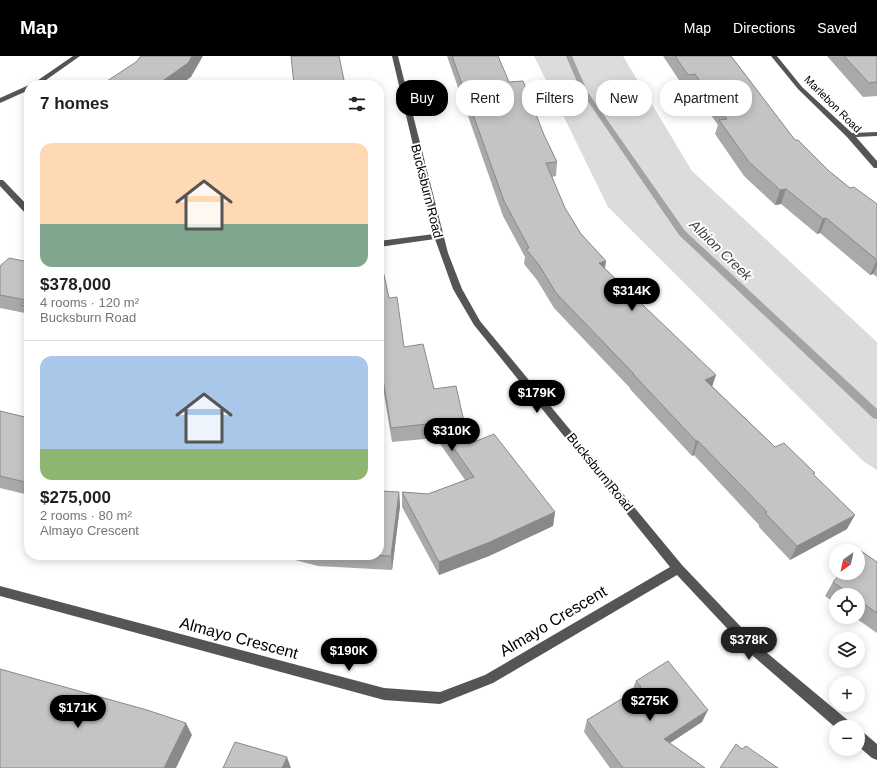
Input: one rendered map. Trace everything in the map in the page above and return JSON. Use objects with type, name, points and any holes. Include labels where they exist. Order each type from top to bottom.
[{"type":"street","points":[[42,80],[78,56]]},
{"type":"street","name":"Bucksburn Road","points":[[395,56],[438,236],[456,287],[466,307],[477,323],[678,568],[757,652],[837,720]]},
{"type":"street","name":"Marlebon Road","points":[[774,56],[800,88],[850,135],[877,166]]},
{"type":"street","points":[[0,101],[24,90]]},
{"type":"street","points":[[850,135],[877,134]]},
{"type":"street","points":[[0,182],[24,207]]},
{"type":"street","points":[[384,243],[438,236]]},
{"type":"street","name":"Almayo Crescent","points":[[0,591],[384,694],[440,698],[489,679],[678,568]]},
{"type":"street","points":[[865,743],[877,753]]},
{"type":"shaded area","points":[[534,56],[623,56],[637,80],[596,80],[596,116],[652,116],[652,104],[692,171],[877,342],[877,470],[863,461],[608,207],[563,116],[588,116],[588,80],[546,80]]},
{"type":"building","points":[[141,56],[192,56],[188,63],[164,80],[109,80],[136,62]]},
{"type":"building","points":[[291,56],[339,56],[344,80],[293,80]]},
{"type":"building","points":[[452,56],[498,56],[508,80],[461,80]]},
{"type":"building","points":[[675,56],[731,56],[749,80],[699,80],[695,74],[688,75]]},
{"type":"building","points":[[844,56],[877,56],[877,82],[869,83]]},
{"type":"building","points":[[522,81],[522,116],[537,116],[557,162],[546,163],[565,208],[581,234],[606,261],[599,263],[716,375],[705,380],[775,447],[784,443],[855,515],[797,546],[765,513],[767,512],[698,441],[696,441],[556,293],[539,265],[526,249],[529,248],[504,201],[474,116],[514,116],[514,82]]},
{"type":"building","points":[[752,84],[795,140],[798,140],[829,171],[850,188],[854,187],[877,204],[877,260],[826,218],[823,219],[786,189],[780,190],[749,162],[719,120],[727,119],[725,116],[752,116]]},
{"type":"building","points":[[9,258],[24,261],[24,300],[0,295],[0,266]]},
{"type":"building","points":[[384,275],[389,298],[397,297],[404,347],[423,344],[434,389],[456,386],[469,444],[494,434],[555,512],[490,542],[439,562],[402,492],[428,494],[474,477],[436,423],[391,428],[384,385]]},
{"type":"building","points":[[0,411],[24,417],[24,482],[0,476]]},
{"type":"building","points":[[384,491],[399,492],[391,556],[384,556]]},
{"type":"building","points":[[865,554],[877,562],[877,613],[865,605],[865,588],[841,588],[833,582],[835,580],[865,580]]},
{"type":"building","points":[[668,661],[708,710],[664,739],[705,768],[623,768],[587,720],[641,687],[636,681]]},
{"type":"building","points":[[0,669],[147,710],[186,723],[164,768],[0,768]]},
{"type":"building","points":[[235,742],[287,757],[282,768],[223,768]]},
{"type":"building","points":[[736,744],[742,749],[746,746],[778,768],[720,768]]},
{"type":"waterway","name":"Albion Creek","points":[[569,56],[584,91],[682,233],[877,415]]}]
